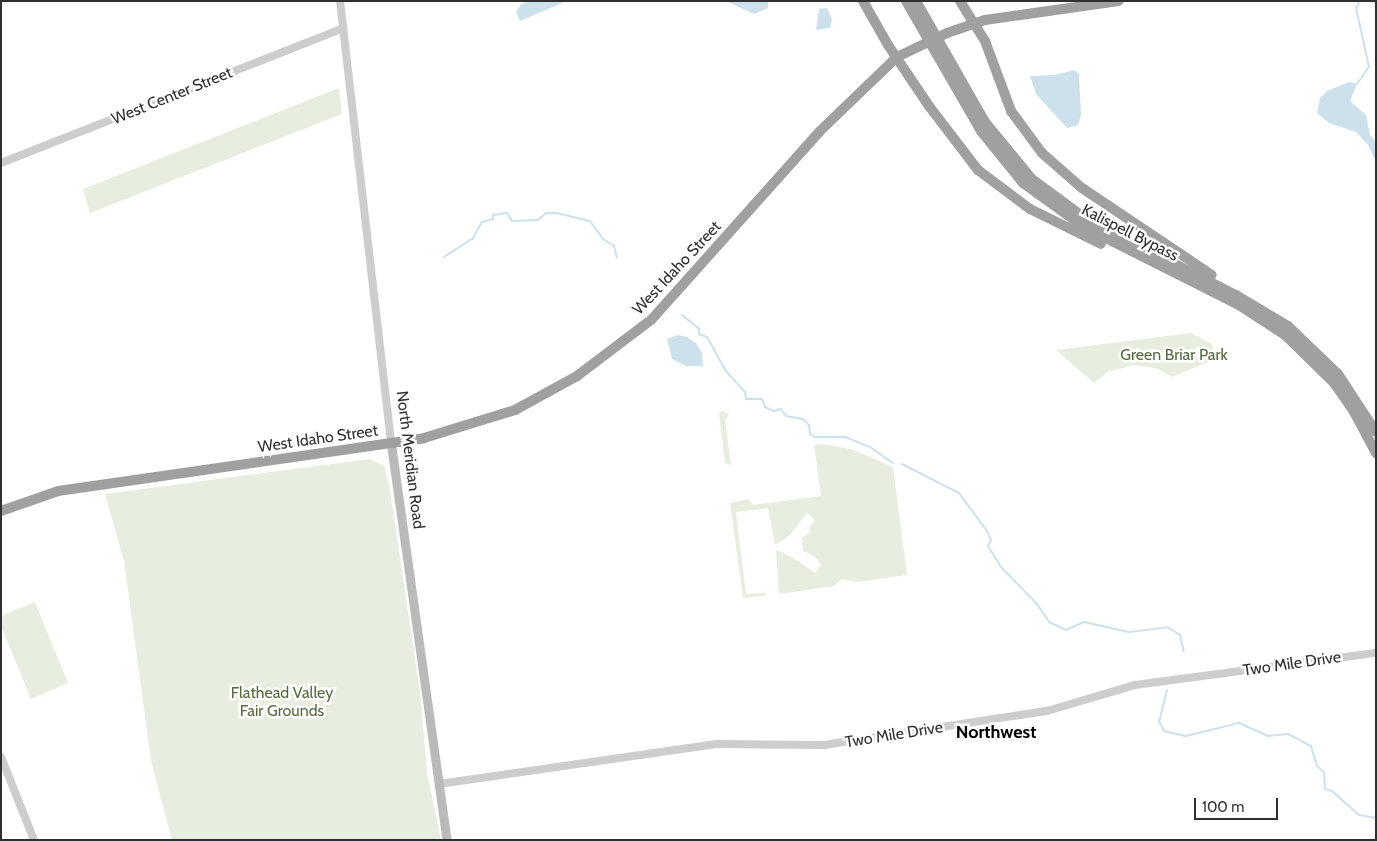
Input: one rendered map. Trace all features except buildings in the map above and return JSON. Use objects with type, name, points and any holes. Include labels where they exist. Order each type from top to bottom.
[{"type":"highway","points":[[863,1],[897,57],[959,147],[1001,189],[1056,223],[1142,262],[1174,272]]},
{"type":"highway","name":"Kalispell Bypass","points":[[906,1],[921,19],[995,152],[1030,190],[1084,227],[1254,314],[1297,344],[1344,396],[1376,453]]},
{"type":"highway","name":"Kalispell Bypass","points":[[916,1],[921,19]]},
{"type":"highway","points":[[960,1],[976,23],[1007,103],[1049,160],[1082,188],[1236,294]]},
{"type":"highway","name":"West Idaho Street","points":[[1,510],[58,491],[392,444],[458,430],[515,410],[578,376],[614,350],[670,302],[820,131],[897,57],[976,23],[1119,1]]},
{"type":"highway","name":"Kalispell Bypass","points":[[945,61],[992,133],[1017,165],[1040,186],[1082,216],[1236,294],[1288,326],[1320,354],[1352,391],[1376,432]]},
{"type":"main road","name":"North Meridian Road","points":[[392,444],[447,840]]},
{"type":"street","name":"North Meridian Road","points":[[340,1],[392,444]]},
{"type":"street","name":"West Center Street","points":[[1,163],[343,28]]},
{"type":"street","name":"Two Mile Drive","points":[[439,784],[718,744],[824,745],[1047,711],[1134,685],[1376,652]]},
{"type":"street","points":[[1,757],[34,840]]},
{"type":"green space","points":[[339,88],[342,114],[90,213],[83,189]]},
{"type":"green space","name":"Green Briar Park","points":[[1191,333],[1212,344],[1215,359],[1172,377],[1156,368],[1134,365],[1107,372],[1094,383],[1056,350]]},
{"type":"green space","points":[[722,411],[729,415],[725,420],[731,465],[725,463],[719,413]]},
{"type":"green space","points":[[822,444],[851,449],[893,467],[907,575],[857,582],[842,579],[834,586],[779,594],[776,550],[792,557],[815,573],[821,565],[814,556],[803,551],[802,538],[811,531],[809,528],[815,520],[807,513],[790,535],[775,545],[768,508],[736,512],[746,594],[766,593],[765,596],[743,598],[730,503],[748,499],[753,505],[821,496],[814,445]]},
{"type":"green space","name":"Flathead Valley Fair Grounds","points":[[370,459],[384,466],[389,484],[420,692],[427,772],[441,840],[172,840],[151,761],[124,561],[105,494]]},
{"type":"green space","points":[[35,602],[68,683],[31,699],[1,626],[1,616]]},
{"type":"water","points":[[530,1],[567,1],[520,21],[516,12],[521,4]]},
{"type":"water","points":[[726,1],[768,2],[768,8],[754,14]]},
{"type":"water","points":[[827,8],[832,20],[830,28],[816,30],[819,9]]},
{"type":"water","points":[[1074,70],[1079,74],[1081,115],[1078,125],[1067,128],[1036,94],[1030,76],[1055,75]]},
{"type":"water","points":[[1349,82],[1357,84],[1350,101],[1366,115],[1370,135],[1376,142],[1376,162],[1368,145],[1356,132],[1329,123],[1317,113],[1320,98],[1327,91]]},
{"type":"water","points":[[678,335],[687,337],[696,343],[702,353],[703,366],[686,366],[672,359],[667,339]]},
{"type":"waterway","points":[[1357,84],[1369,67],[1356,8],[1360,1]]},
{"type":"waterway","points":[[444,257],[473,238],[482,222],[493,219],[493,215],[507,213],[512,221],[538,220],[546,213],[557,213],[590,221],[603,239],[614,246],[617,258]]},
{"type":"waterway","points":[[682,315],[699,329],[699,334],[707,337],[725,370],[745,392],[746,399],[762,399],[765,407],[774,411],[781,409],[786,416],[803,419],[809,425],[810,434],[815,437],[845,437],[870,447],[893,463]]},
{"type":"waterway","points":[[902,464],[959,493],[987,531],[991,540],[988,546],[1001,567],[1037,604],[1049,622],[1066,630],[1084,622],[1129,632],[1167,627],[1180,635],[1184,652]]},
{"type":"waterway","points":[[1167,690],[1159,721],[1164,731],[1186,736],[1239,723],[1268,736],[1288,734],[1311,746],[1317,766],[1324,772],[1325,789],[1332,791],[1359,815],[1376,818]]},
{"type":"district","name":"Northwest","points":[[996,732]]}]
